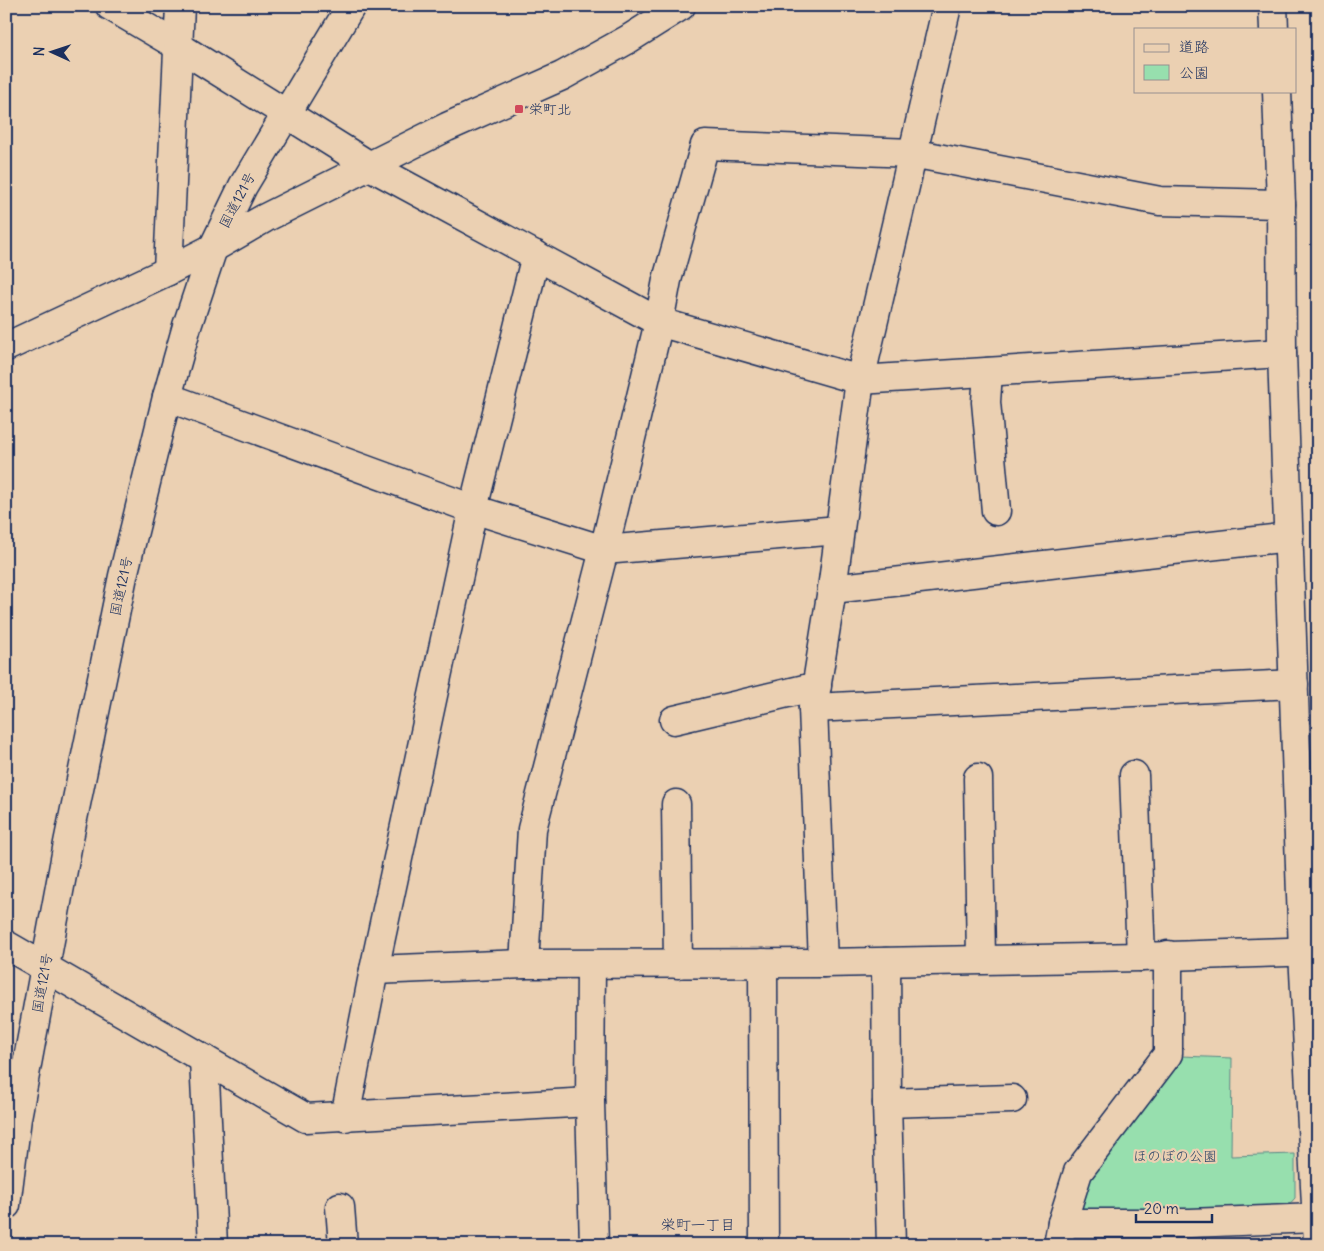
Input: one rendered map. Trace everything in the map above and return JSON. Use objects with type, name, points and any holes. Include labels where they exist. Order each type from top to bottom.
[{"type":"main road","points":[[110,6],[178,46],[370,166],[659,322],[860,380],[1282,353]]},
{"type":"main road","points":[[168,271],[180,6]]},
{"type":"main road","name":"国道121号","points":[[6,1205],[17,1118],[68,843],[123,576],[186,326],[213,248],[243,186],[351,6]]},
{"type":"main road","points":[[6,347],[168,271],[265,218],[448,127],[562,76],[627,40],[681,6]]},
{"type":"main road","points":[[823,963],[815,697],[832,589],[860,380],[947,6]]},
{"type":"main road","points":[[1273,6],[1274,28]]},
{"type":"main road","points":[[1276,92],[1281,204],[1282,353],[1294,684],[1310,951],[1318,1244]]},
{"type":"main road","points":[[524,964],[532,829],[604,550],[659,322],[667,280],[705,145],[912,153],[1160,201],[1281,204]]},
{"type":"main road","points":[[345,1117],[374,970],[473,509],[536,255]]},
{"type":"main road","points":[[988,372],[986,402],[996,511]]},
{"type":"main road","points":[[167,397],[473,509],[604,550],[839,530]]},
{"type":"main road","points":[[832,589],[1289,537]]},
{"type":"main road","points":[[674,720],[815,697],[1294,684]]},
{"type":"main road","points":[[1134,775],[1140,957]]},
{"type":"main road","points":[[978,778],[982,959]]},
{"type":"main road","points":[[676,804],[678,964]]},
{"type":"main road","points":[[6,945],[306,1118],[590,1102]]},
{"type":"main road","points":[[374,970],[524,964],[886,962],[1140,957],[1310,951]]},
{"type":"main road","points":[[1168,955],[1168,1054],[1078,1172],[1060,1234],[1190,1234],[1317,1218]]},
{"type":"main road","points":[[886,962],[891,1245]]},
{"type":"main road","points":[[763,964],[764,1245]]},
{"type":"main road","points":[[591,965],[590,1102],[594,1245]]},
{"type":"main road","points":[[204,1059],[213,1245]]},
{"type":"main road","points":[[887,1103],[1012,1099]]},
{"type":"main road","points":[[340,1207],[343,1245]]},
{"type":"green space","name":"ほのぼの公園","points":[[1181,1056],[1232,1058],[1231,1156],[1295,1154],[1295,1198],[1285,1209],[1083,1213],[1075,1196]]},
{"type":"place","name":"栄町北","points":[[519,109]]},
{"type":"district","name":"栄町一丁目","points":[[698,1224]]}]
